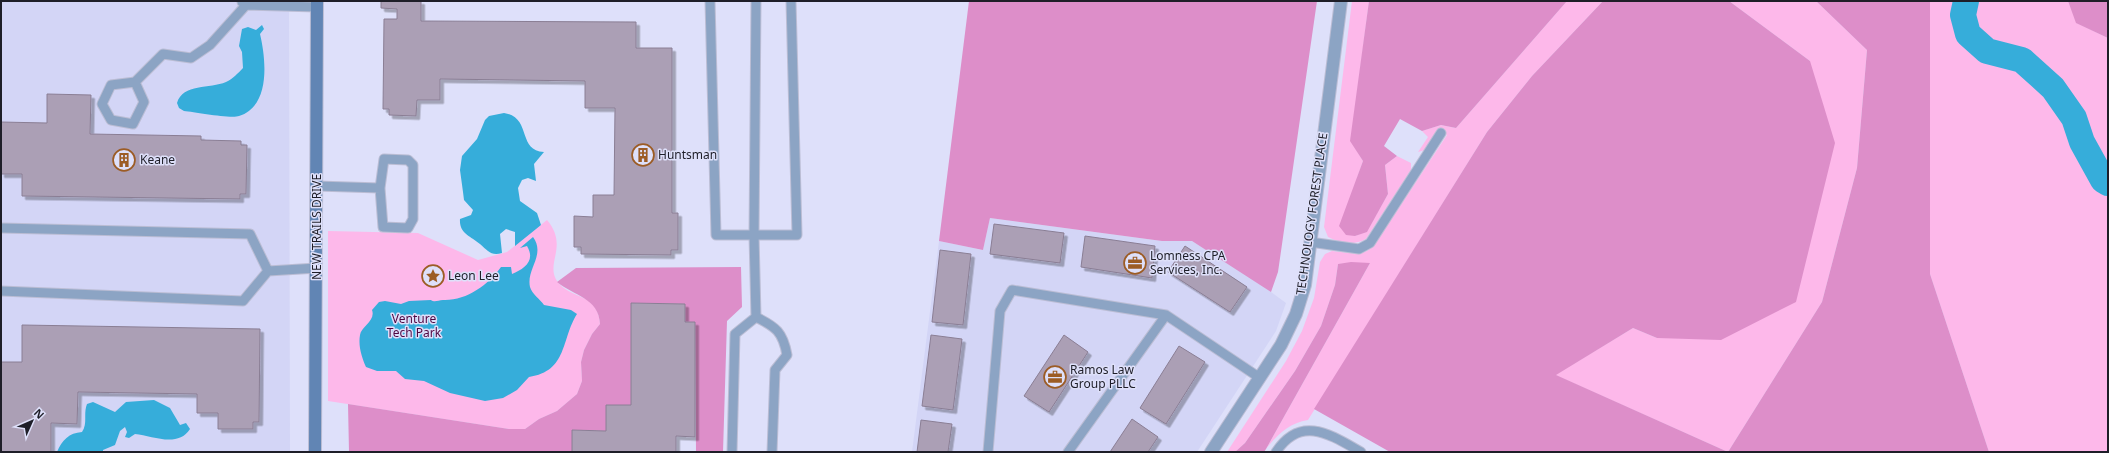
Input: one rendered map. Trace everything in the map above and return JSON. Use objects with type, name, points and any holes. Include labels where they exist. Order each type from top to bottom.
[{"type":"street","name":"TECHNOLOGY FOREST PLACE","points":[[1211,452],[1281,345],[1296,314],[1305,285],[1341,1]]},
{"type":"street","name":"NEW TRAILS DRIVE","points":[[315,452],[317,268],[316,4]]},
{"type":"lane","points":[[710,1],[716,235],[797,235],[791,1]]},
{"type":"lane","points":[[756,1],[754,235],[756,317]]},
{"type":"lane","points":[[135,82],[144,102],[133,124],[111,120],[102,104],[111,85],[135,82],[163,54],[191,58],[210,45],[244,3],[316,4]]},
{"type":"lane","points":[[1310,242],[1359,249],[1370,243],[1442,134]]},
{"type":"lane","points":[[384,159],[408,160],[413,165],[413,219],[408,228],[383,227],[380,188],[384,159]]},
{"type":"lane","points":[[317,186],[380,188]]},
{"type":"lane","points":[[1,228],[250,234],[268,271]]},
{"type":"lane","points":[[1,291],[243,301],[268,271],[317,268]]},
{"type":"lane","points":[[988,452],[1000,311],[1012,290],[1166,314],[1260,378]]},
{"type":"lane","points":[[1068,452],[1166,314]]},
{"type":"lane","points":[[732,452],[735,334],[756,317]]},
{"type":"lane","points":[[756,317],[773,325],[784,340],[787,355],[775,370],[772,452]]},
{"type":"lane","points":[[1276,452],[1281,445],[1300,431],[1327,432],[1362,452]]},
{"type":"shaded area","points":[[1,1],[289,1],[290,452],[1,452]]},
{"type":"shaded area","points":[[969,1],[1317,1],[1278,272],[1271,292],[1192,241],[1162,241],[990,218],[983,250],[939,241]]},
{"type":"shaded area","points":[[1369,1],[1567,1],[1456,128],[1441,125],[1422,131],[1400,119],[1384,146],[1397,156],[1385,165],[1388,194],[1367,232],[1355,236],[1346,235],[1339,226],[1363,161],[1350,141]]},
{"type":"shaded area","points":[[1603,1],[1729,1],[1810,61],[1835,143],[1796,302],[1721,340],[1657,338],[1633,328],[1556,375],[1728,452],[1390,452],[1314,409],[1487,132],[1532,76]]},
{"type":"shaded area","points":[[1816,1],[1930,1],[1930,274],[1989,452],[1728,452],[1822,302],[1857,168],[1867,50]]},
{"type":"shaded area","points":[[2068,1],[2108,1],[2108,38],[2076,23]]},
{"type":"shaded area","points":[[990,218],[1162,241],[1192,241],[1256,281],[1286,303],[1276,331],[1197,452],[912,452],[939,241],[983,250]]},
{"type":"shaded area","points":[[1351,262],[1370,263],[1266,449],[1264,452],[1235,452],[1245,443],[1295,371],[1321,326],[1335,285],[1338,264]]},
{"type":"shaded area","points":[[741,267],[742,307],[727,321],[723,452],[696,452],[695,322],[685,322],[685,304],[631,303],[631,405],[606,431],[572,430],[572,452],[349,452],[348,404],[509,429],[525,429],[539,419],[557,411],[577,394],[582,381],[581,362],[584,350],[592,334],[600,324],[599,315],[590,303],[557,282],[576,268]]},
{"type":"green space","points":[[1352,1],[1369,1],[1351,141],[1363,161],[1357,178],[1355,236],[1367,231],[1388,194],[1385,165],[1397,156],[1411,163],[1411,170],[1366,239],[1347,243],[1328,237],[1324,227]]},
{"type":"green space","points":[[1567,1],[1603,1],[1532,76],[1487,132],[1308,420],[1301,421],[1284,430],[1266,449],[1370,263],[1338,264],[1335,285],[1321,326],[1295,371],[1245,443],[1235,452],[1227,452],[1286,361],[1302,331],[1314,298],[1320,262],[1325,254],[1332,251],[1358,254],[1367,251],[1375,244],[1447,135],[1439,130],[1425,150],[1418,152],[1428,137],[1422,131],[1441,125],[1456,128]]},
{"type":"green space","points":[[1729,1],[1816,1],[1867,50],[1857,168],[1822,302],[1728,452],[1555,375],[1633,328],[1657,338],[1810,61]]},
{"type":"green space","points":[[1930,1],[2068,1],[2077,23],[2108,38],[2108,452],[1989,452],[1930,274]]},
{"type":"green space","name":"Venture Tech Park","points":[[547,220],[553,229],[556,238],[557,246],[553,268],[557,281],[562,287],[589,301],[594,306],[598,314],[600,324],[592,334],[584,350],[581,362],[582,381],[577,394],[557,411],[539,419],[525,429],[509,429],[328,401],[328,231],[418,233],[478,260],[507,252]]},
{"type":"water","points":[[262,25],[264,29],[260,34],[264,56],[264,81],[257,102],[249,111],[239,116],[229,117],[184,111],[179,108],[177,103],[185,92],[191,89],[226,82],[243,68],[242,52],[239,46],[242,29],[248,27],[256,30]]},
{"type":"water","points":[[504,113],[513,116],[518,121],[530,146],[536,150],[544,152],[534,164],[536,181],[528,178],[522,180],[518,188],[520,201],[537,213],[541,225],[515,246],[515,232],[506,229],[500,234],[502,253],[495,254],[488,251],[466,234],[461,228],[460,219],[471,215],[473,210],[464,200],[460,170],[462,156],[477,139],[485,120],[489,116]]},
{"type":"water","points":[[533,237],[536,244],[537,256],[531,274],[531,290],[544,305],[571,310],[577,314],[562,353],[551,368],[542,374],[529,377],[517,390],[503,398],[485,401],[450,393],[424,381],[405,379],[396,371],[377,371],[366,367],[360,348],[360,335],[372,317],[372,310],[379,302],[385,301],[401,304],[409,301],[452,300],[468,295],[483,286],[501,267],[511,267],[512,274],[521,270],[527,264],[530,256],[527,246],[520,248]]},
{"type":"water","points":[[154,400],[170,408],[180,425],[186,423],[190,429],[185,435],[179,438],[165,439],[135,434],[129,438],[125,437],[127,432],[125,427],[120,431],[115,445],[103,450],[103,452],[57,452],[66,438],[73,434],[82,432],[84,429],[87,404],[93,402],[115,412],[126,402]]},
{"type":"building","name":"Huntsman","points":[[381,1],[421,1],[421,21],[636,22],[636,48],[672,48],[672,213],[678,213],[678,250],[671,250],[671,255],[581,254],[581,247],[574,247],[574,216],[593,217],[593,195],[614,195],[615,108],[585,108],[585,81],[440,79],[440,100],[417,100],[416,116],[389,115],[389,109],[383,109],[384,19],[397,19],[397,9],[381,8]]},
{"type":"building","name":"Keane","points":[[47,94],[91,95],[90,134],[201,136],[201,140],[241,141],[241,145],[247,145],[246,194],[240,194],[240,199],[22,196],[22,174],[1,174],[1,122],[47,123]]},
{"type":"building","points":[[994,224],[1064,233],[1060,263],[990,254]]},
{"type":"building","points":[[1085,236],[1155,246],[1152,278],[1081,267]]},
{"type":"building","points":[[1185,246],[1247,287],[1230,312],[1168,272]]},
{"type":"building","points":[[940,250],[971,254],[963,325],[932,322]]},
{"type":"building","points":[[631,303],[685,304],[685,322],[695,322],[695,437],[676,436],[676,452],[572,452],[572,430],[606,431],[606,405],[631,405]]},
{"type":"building","points":[[22,325],[260,329],[259,422],[253,422],[253,429],[218,429],[218,413],[197,413],[197,394],[78,392],[77,424],[51,423],[51,452],[1,452],[1,362],[22,362]]},
{"type":"building","points":[[931,335],[962,339],[953,410],[922,406]]},
{"type":"building","points":[[1064,335],[1088,352],[1049,412],[1024,396]]},
{"type":"building","points":[[1179,346],[1205,362],[1166,424],[1140,408]]},
{"type":"building","points":[[1132,419],[1158,437],[1148,452],[1110,452]]},
{"type":"building","points":[[921,420],[952,424],[948,452],[917,452]]},
{"type":"waterway","points":[[1966,1],[1963,15],[1968,34],[1987,51],[2022,60],[2053,88],[2074,118],[2082,142],[2103,180],[2108,183]]},
{"type":"place","name":"Huntsman","points":[[643,155]]},
{"type":"place","name":"Keane","points":[[124,160]]},
{"type":"place","name":"Lomness CPA Services, Inc.","points":[[1135,263]]},
{"type":"place","name":"Leon Lee","points":[[433,276]]},
{"type":"place","name":"Ramos Law Group PLLC","points":[[1055,377]]}]
